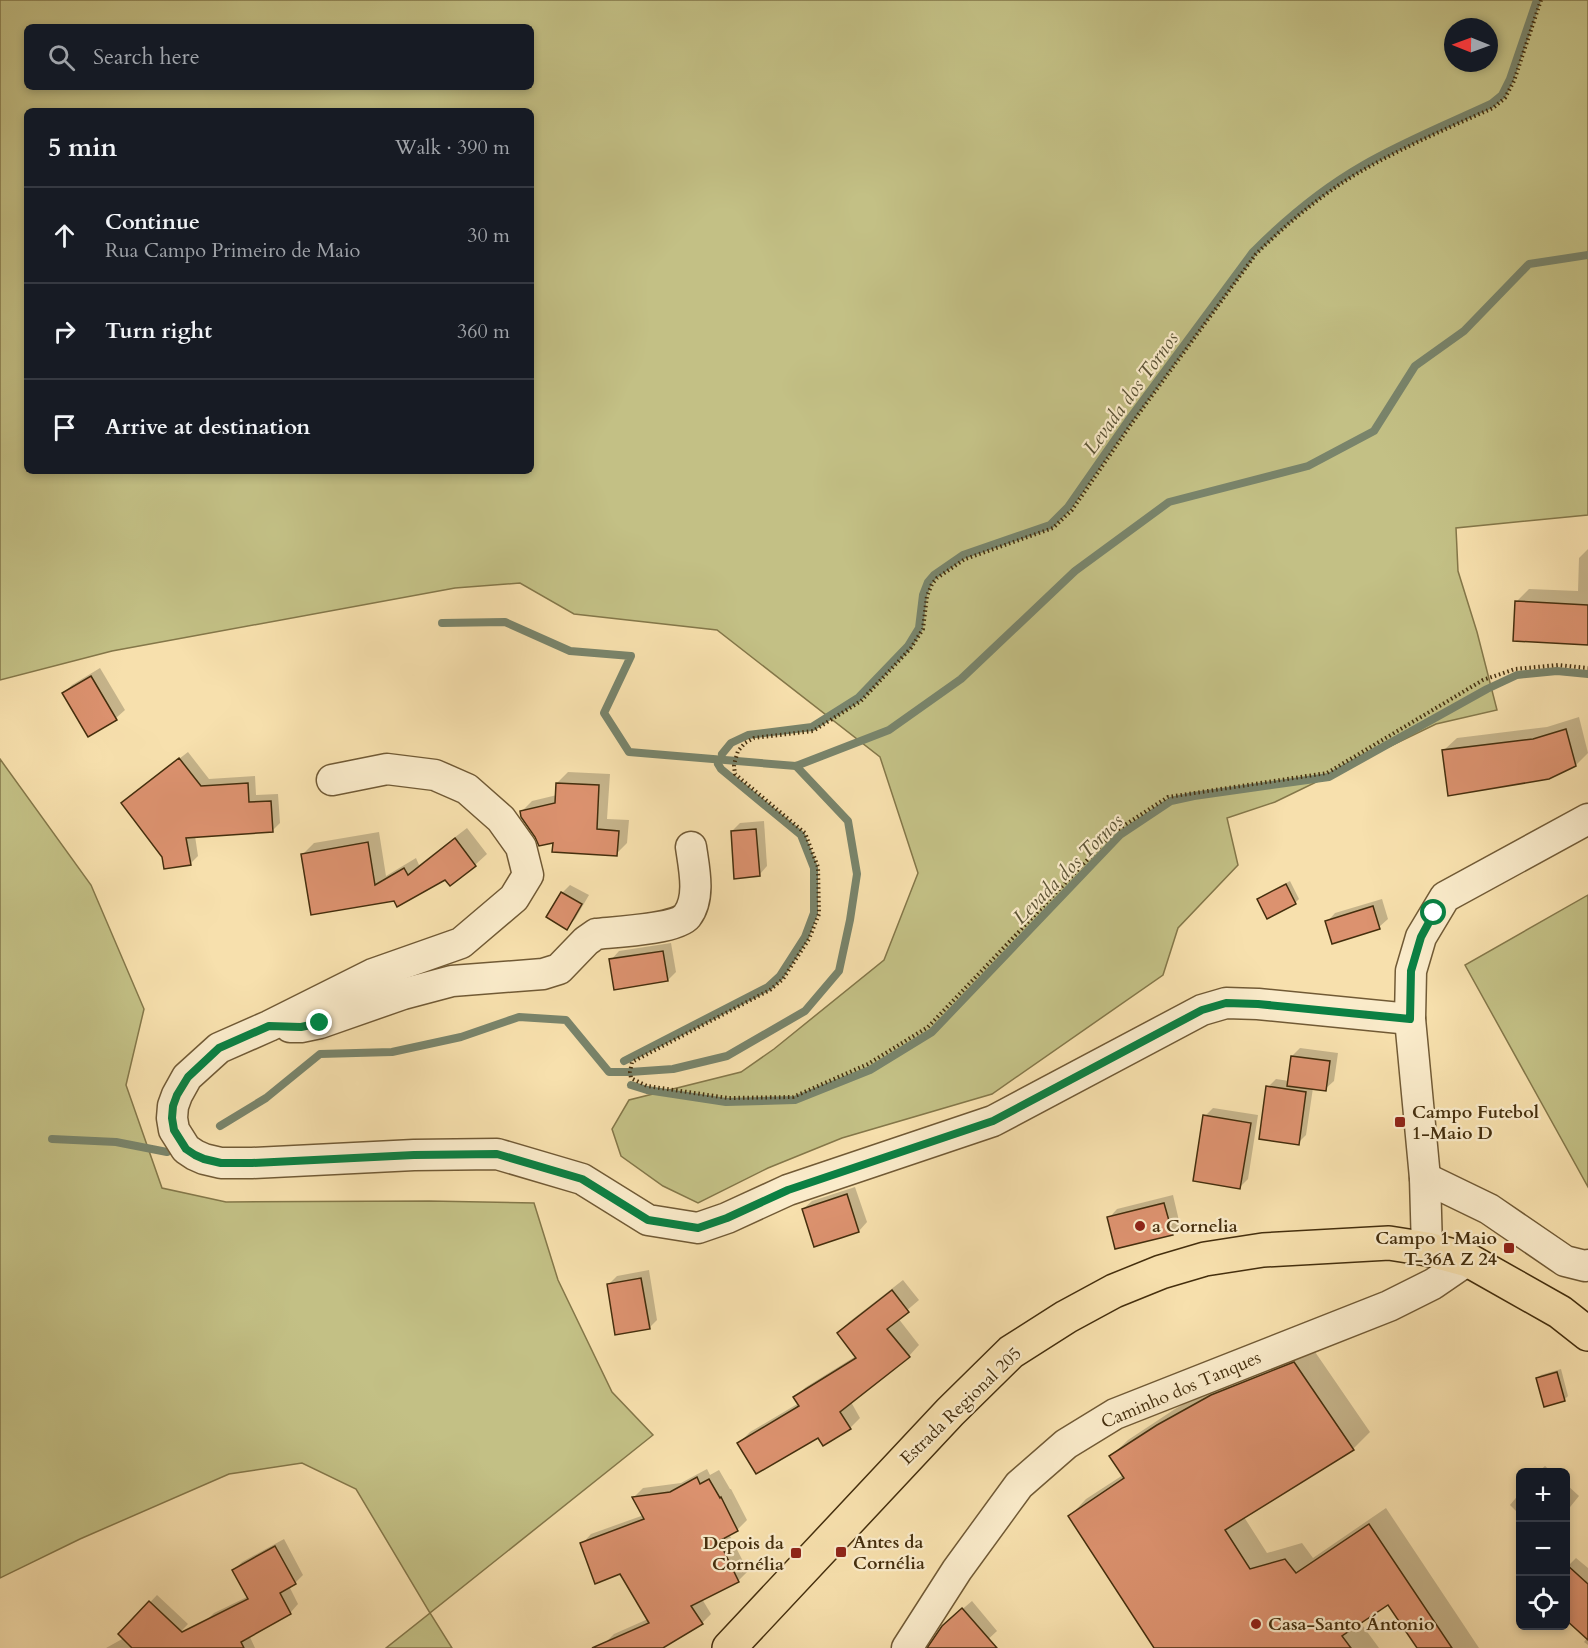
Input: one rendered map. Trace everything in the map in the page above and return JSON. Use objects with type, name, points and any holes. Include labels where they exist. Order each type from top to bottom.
[{"type":"main road","name":"Estrada Regional 205","points":[[729,1648],[942,1421],[1011,1352],[1066,1317],[1114,1291],[1161,1272],[1205,1259],[1263,1250],[1389,1243],[1427,1249],[1467,1260],[1560,1312],[1588,1334]]},
{"type":"street","points":[[332,780],[387,770],[435,775],[467,789],[501,819],[521,847],[528,875],[514,898],[461,943],[373,974],[269,1026],[219,1048],[188,1077],[173,1106],[174,1130],[186,1149],[195,1155],[221,1163],[252,1163],[414,1155],[497,1154],[582,1179],[648,1220],[698,1228],[727,1218],[788,1190],[993,1121],[1202,1010],[1226,1003],[1258,1004],[1410,1019]]},
{"type":"street","points":[[1427,1249],[1425,1178],[1410,1019],[1411,971],[1421,937],[1445,897],[1588,819]]},
{"type":"street","points":[[269,1026],[301,1027],[320,1023],[403,994],[452,981],[543,974],[558,969],[596,934],[673,925],[686,918],[694,898],[695,872],[691,847]]},
{"type":"street","points":[[1425,1178],[1490,1209],[1565,1261],[1588,1265]]},
{"type":"street","name":"Caminho dos Tanques","points":[[907,1648],[957,1570],[1019,1485],[1066,1444],[1115,1414],[1389,1306],[1433,1284],[1467,1260]]},
{"type":"path","points":[[1541,0],[1514,81],[1505,98],[1493,108],[1363,170],[1314,203],[1280,231],[1256,254],[1132,423],[1072,510],[1053,528],[965,559],[937,578],[927,596],[923,629],[911,648],[861,701],[813,730],[754,738],[738,751],[734,766],[735,774],[804,833],[813,851],[818,867],[819,914],[809,939],[783,979],[770,990],[632,1062],[631,1078],[647,1086],[728,1098],[793,1097],[868,1064],[928,1027],[1114,832],[1168,797],[1327,773],[1483,680],[1515,669],[1558,665],[1588,668]]},
{"type":"shaded area","points":[[0,0],[1588,0],[1588,515],[1456,528],[1458,571],[1477,632],[1497,710],[1436,724],[1275,802],[1227,818],[1238,865],[1178,928],[1163,975],[992,1094],[842,1138],[768,1168],[698,1203],[663,1186],[621,1156],[612,1129],[629,1100],[741,1072],[774,1049],[884,960],[918,873],[880,757],[717,630],[574,614],[520,583],[455,588],[112,651],[0,680]]},
{"type":"shaded area","points":[[0,759],[91,885],[144,1009],[126,1085],[162,1188],[226,1202],[534,1203],[558,1280],[612,1392],[653,1435],[430,1613],[356,1489],[302,1463],[229,1474],[80,1539],[0,1578]]},
{"type":"shaded area","points":[[1588,895],[1588,1187],[1465,965]]},
{"type":"shaded area","points":[[430,1613],[452,1648],[386,1648]]},
{"type":"building","points":[[1515,601],[1588,605],[1588,645],[1513,641]]},
{"type":"building","points":[[91,676],[117,720],[88,737],[62,693]]},
{"type":"building","points":[[1566,729],[1576,766],[1549,779],[1448,796],[1442,750],[1533,739]]},
{"type":"building","points":[[179,758],[201,786],[248,783],[249,802],[271,801],[273,832],[186,838],[191,865],[164,869],[162,857],[121,803]]},
{"type":"building","points":[[556,783],[599,785],[597,829],[619,831],[617,856],[552,852],[553,843],[539,846],[521,817],[520,811],[555,803]]},
{"type":"building","points":[[756,829],[760,876],[734,879],[731,831]]},
{"type":"building","points":[[455,838],[476,866],[450,886],[445,880],[397,907],[394,901],[311,915],[301,854],[368,842],[375,885],[404,868],[408,875]]},
{"type":"building","points":[[1286,884],[1296,904],[1267,919],[1257,899]]},
{"type":"building","points":[[561,892],[582,904],[567,930],[546,917]]},
{"type":"building","points":[[1373,906],[1380,929],[1332,944],[1325,921]]},
{"type":"building","points":[[663,951],[668,981],[614,990],[609,959]]},
{"type":"building","points":[[1291,1056],[1330,1061],[1326,1091],[1287,1086]]},
{"type":"building","points":[[1266,1086],[1306,1092],[1299,1145],[1259,1139]]},
{"type":"building","points":[[1203,1115],[1251,1123],[1240,1189],[1193,1181]]},
{"type":"building","points":[[847,1194],[859,1232],[814,1247],[802,1209]]},
{"type":"building","name":"a Cornelia","points":[[1164,1203],[1173,1235],[1115,1249],[1107,1217]]},
{"type":"building","points":[[641,1278],[650,1329],[615,1335],[607,1284]]},
{"type":"building","points":[[892,1290],[909,1312],[887,1329],[910,1357],[840,1412],[851,1429],[823,1446],[818,1438],[756,1474],[737,1443],[799,1406],[793,1397],[856,1358],[837,1333]]},
{"type":"building","points":[[1294,1362],[1354,1450],[1225,1530],[1250,1569],[1285,1559],[1296,1573],[1369,1524],[1452,1648],[1417,1648],[1388,1605],[1342,1636],[1351,1648],[1154,1648],[1068,1516],[1124,1478],[1109,1456],[1157,1425],[1211,1395]]},
{"type":"building","points":[[1557,1372],[1565,1401],[1544,1407],[1536,1378]]},
{"type":"building","points":[[697,1477],[700,1484],[709,1479],[738,1531],[719,1541],[739,1582],[691,1606],[703,1624],[663,1648],[592,1648],[649,1623],[620,1574],[595,1584],[580,1543],[644,1519],[632,1497],[670,1492]]},
{"type":"building","points":[[275,1546],[296,1584],[280,1593],[291,1614],[241,1642],[244,1648],[132,1648],[118,1634],[149,1601],[182,1632],[248,1599],[232,1570]]},
{"type":"building","points":[[1570,1568],[1588,1584],[1588,1640],[1570,1624]]},
{"type":"building","points":[[962,1608],[997,1648],[927,1648],[942,1626]]},
{"type":"waterway","name":"Levada dos Tornos","points":[[722,754],[731,743],[748,735],[812,727],[858,698],[908,646],[919,628],[923,595],[928,582],[934,575],[963,555],[1050,525],[1068,507],[1128,421],[1253,252],[1291,216],[1347,175],[1393,149],[1491,104],[1502,95],[1510,79],[1537,0]]},
{"type":"waterway","points":[[442,623],[505,622],[570,651],[631,656],[604,713],[629,752],[796,766],[889,730],[961,679],[1075,571],[1169,502],[1308,466],[1374,431],[1415,366],[1464,331],[1529,264],[1588,255]]},
{"type":"waterway","name":"Levada dos Tornos","points":[[631,1085],[647,1090],[726,1102],[795,1100],[870,1070],[932,1032],[1120,835],[1171,801],[1329,777],[1487,689],[1517,675],[1557,671],[1588,674]]},
{"type":"waterway","name":"Levada dos Tornos","points":[[624,1061],[768,987],[780,976],[805,937],[814,913],[814,868],[801,835],[721,769],[718,764]]},
{"type":"waterway","points":[[220,1126],[266,1098],[320,1054],[392,1052],[461,1037],[519,1017],[566,1020],[609,1072],[673,1069],[727,1056],[805,1011],[839,971],[857,874],[848,821],[796,766]]},
{"type":"waterway","points":[[52,1139],[116,1142],[167,1152]]},
{"type":"place","name":"Campo Futebol 1-Maio D","points":[[1400,1122]]},
{"type":"place","name":"a Cornelia","points":[[1140,1226]]},
{"type":"place","name":"Campo 1 Maio T-36A Z 24","points":[[1509,1248]]},
{"type":"place","name":"Antes da Cornélia","points":[[841,1552]]},
{"type":"place","name":"Depois da Cornélia","points":[[796,1553]]},
{"type":"place","name":"Casa-Santo Ántonio","points":[[1256,1624]]},
{"type":"route","points":[[320,1023],[301,1027],[269,1026],[219,1048],[188,1077],[177,1095],[172,1118],[174,1130],[186,1149],[204,1159],[221,1163],[497,1154],[582,1179],[648,1220],[698,1228],[727,1218],[788,1190],[993,1121],[1202,1010],[1226,1003],[1258,1004],[1410,1019],[1411,971],[1421,937],[1434,913]]}]
